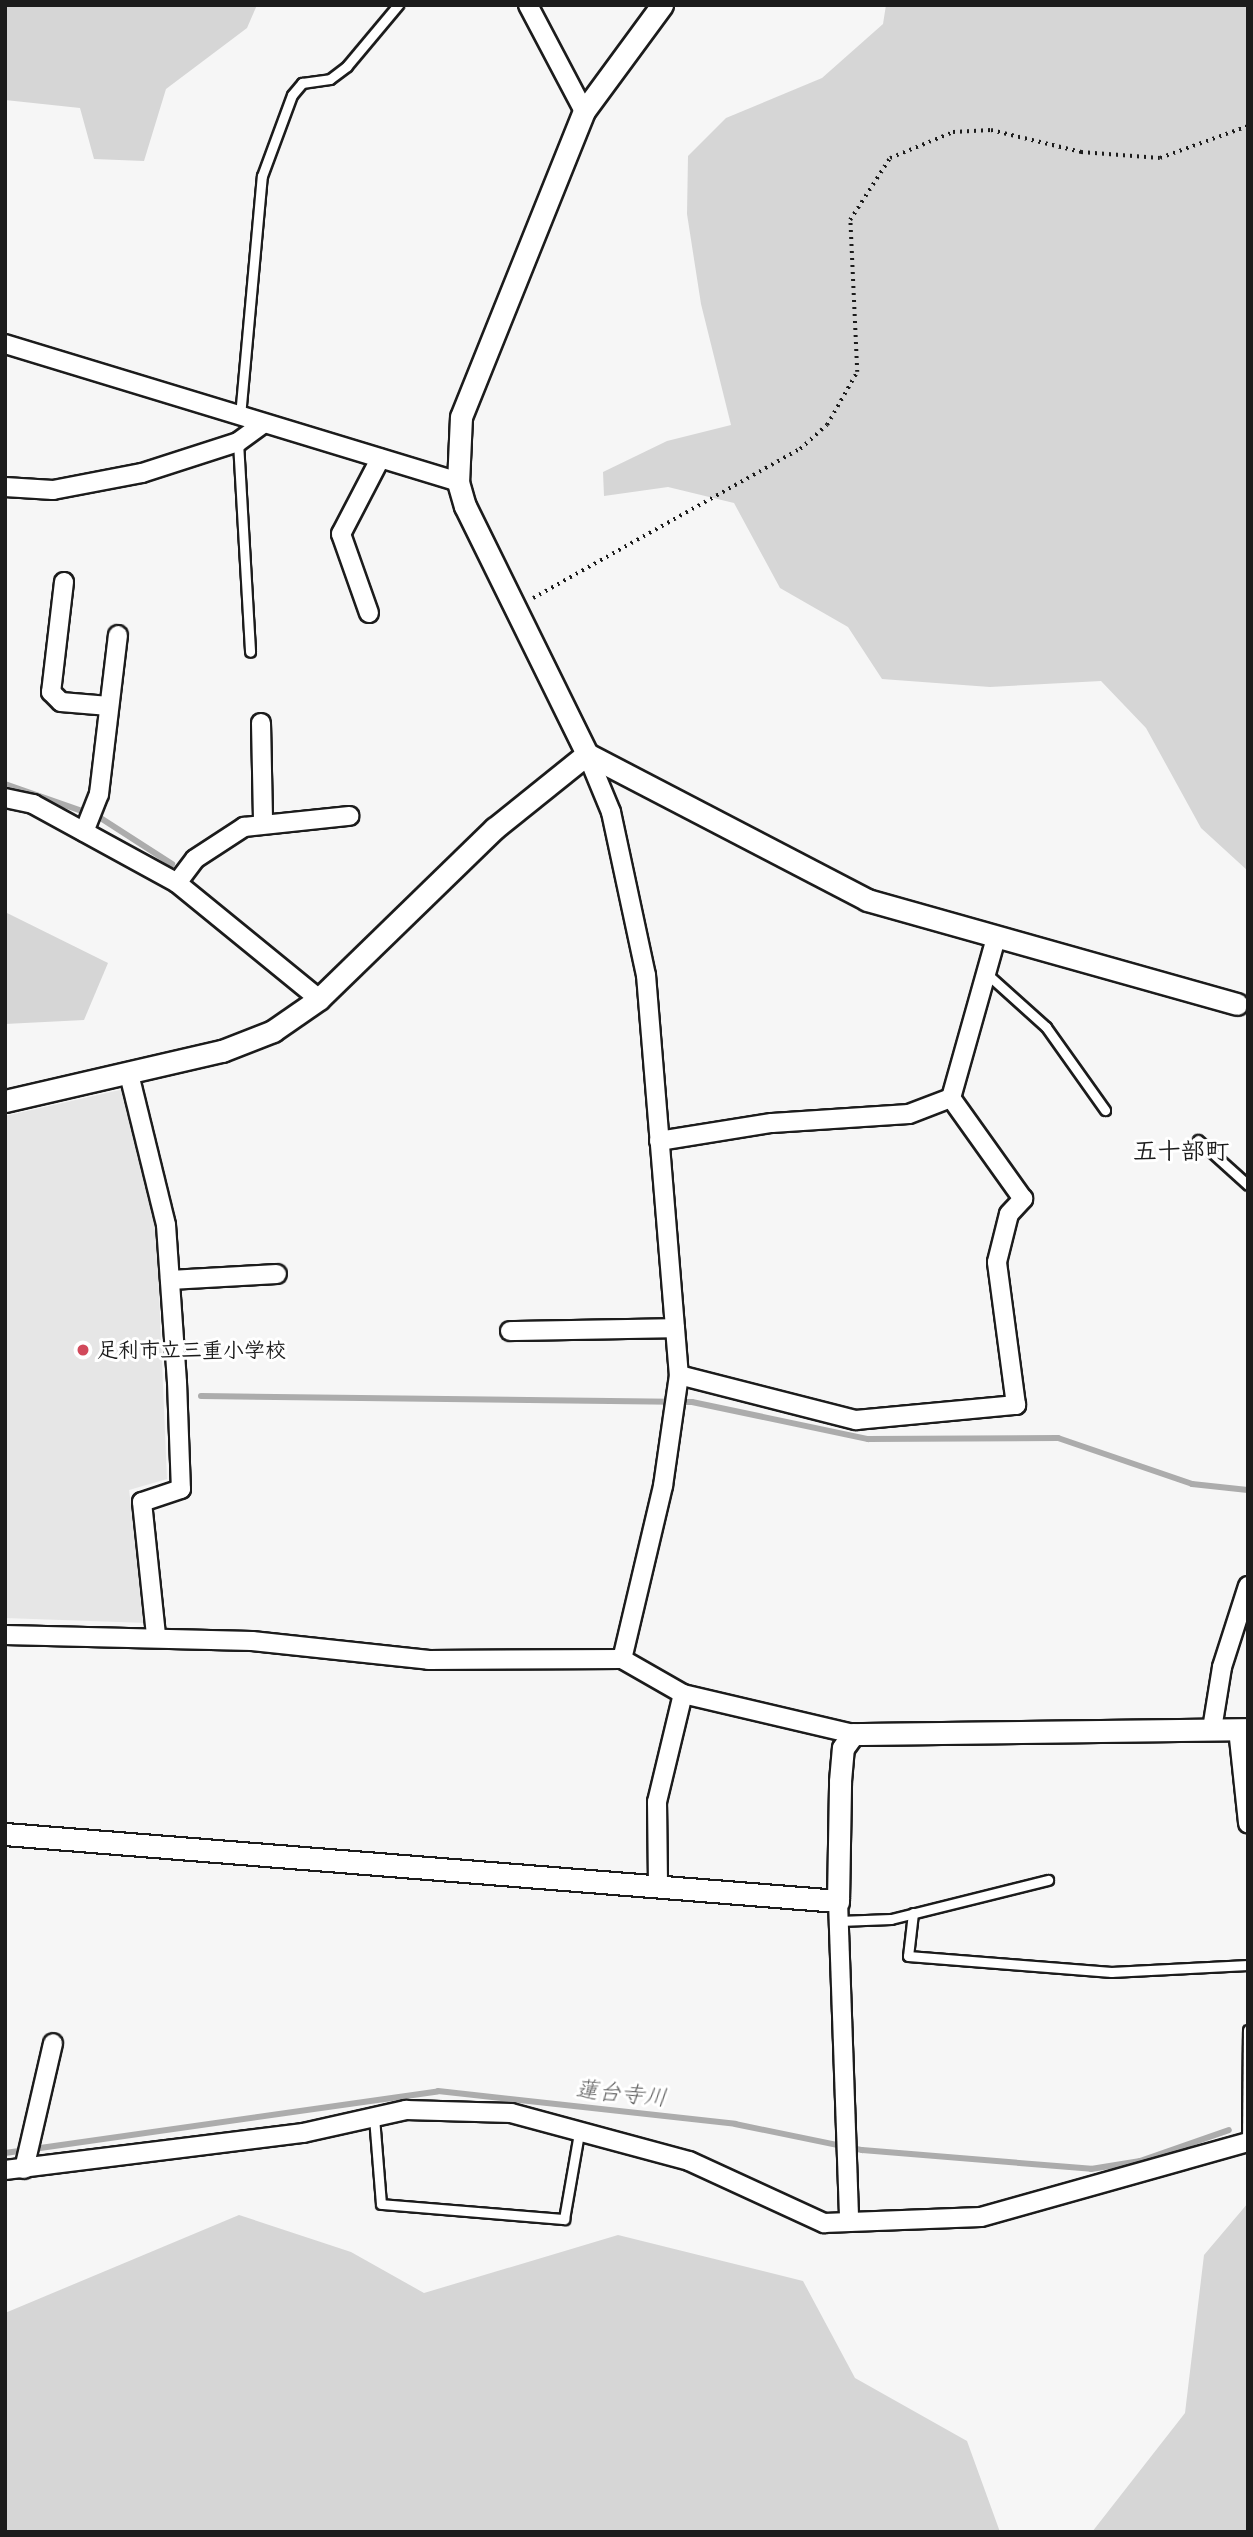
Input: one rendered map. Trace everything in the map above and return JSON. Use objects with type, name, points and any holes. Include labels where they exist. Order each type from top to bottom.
[{"type":"street","points":[[528,5],[584,111]]},
{"type":"street","points":[[622,1659],[663,1486],[679,1375],[646,975],[611,812],[587,754],[513,610],[458,482],[461,417],[584,111],[662,5]]},
{"type":"street","points":[[5,344],[458,482]]},
{"type":"street","points":[[5,487],[78,485],[238,443],[263,424]]},
{"type":"street","points":[[369,613],[341,534],[380,459]]},
{"type":"street","points":[[64,582],[51,692],[61,702],[109,706]]},
{"type":"street","points":[[84,832],[99,793],[118,635]]},
{"type":"street","points":[[261,723],[263,822]]},
{"type":"street","points":[[587,754],[867,900],[1244,1008]]},
{"type":"street","points":[[5,1101],[222,1051],[273,1031],[319,999],[495,828],[587,754]]},
{"type":"street","points":[[5,798],[33,804],[177,883],[319,999]]},
{"type":"street","points":[[177,883],[194,859],[263,822],[349,816]]},
{"type":"street","points":[[951,1098],[996,938]]},
{"type":"street","points":[[129,1074],[166,1225],[181,1489],[142,1503],[156,1636]]},
{"type":"street","points":[[659,1141],[772,1123],[909,1114],[951,1098]]},
{"type":"street","points":[[679,1375],[856,1420],[1016,1405],[997,1262],[1009,1214],[1023,1199],[951,1098]]},
{"type":"street","points":[[170,1280],[277,1274]]},
{"type":"street","points":[[510,1331],[676,1328]]},
{"type":"street","points":[[1212,1729],[1222,1667],[1248,1586]]},
{"type":"street","points":[[5,1635],[156,1636],[429,1660],[622,1659],[683,1694],[853,1734],[1243,1729],[1248,1824]]},
{"type":"street","points":[[658,1883],[657,1802],[683,1694]]},
{"type":"street","points":[[849,2222],[838,1911],[840,1781],[843,1748],[853,1734]]},
{"type":"street","points":[[5,1834],[658,1883],[838,1911]]},
{"type":"street","points":[[24,2169],[53,2043]]},
{"type":"street","points":[[5,2170],[169,2153],[406,2110],[511,2113],[563,2122],[579,2133],[690,2161],[824,2223],[981,2217],[1248,2142]]},
{"type":"lane","points":[[240,416],[262,176],[292,95],[302,83],[330,79],[347,66],[398,5]]},
{"type":"lane","points":[[238,443],[250,652]]},
{"type":"lane","points":[[986,973],[1046,1027],[1105,1110]]},
{"type":"lane","points":[[1198,1140],[1248,1185]]},
{"type":"lane","points":[[838,1911],[914,1913],[1048,1880]]},
{"type":"lane","points":[[914,1913],[908,1956],[1111,1972],[1248,1965]]},
{"type":"lane","points":[[1248,2030],[1248,2142]]},
{"type":"lane","points":[[374,2117],[382,2204],[564,2219],[579,2133]]},
{"type":"path","points":[[528,601],[800,449],[827,425],[858,372],[850,220],[890,158],[953,132],[990,130],[1081,152],[1160,158],[1248,125]]},
{"type":"shaded area","points":[[5,5],[257,5],[247,28],[166,89],[144,161],[94,159],[80,108],[5,100]]},
{"type":"shaded area","points":[[886,5],[1248,5],[1248,871],[1201,828],[1146,728],[1101,681],[990,687],[882,679],[848,627],[780,588],[734,503],[668,487],[604,496],[603,472],[667,441],[731,425],[701,304],[687,214],[688,156],[726,118],[822,78],[883,24]]},
{"type":"shaded area","points":[[5,912],[108,963],[84,1020],[5,1024]]},
{"type":"shaded area","name":"足利市立三重小学校","points":[[124,1089],[156,1221],[167,1479],[129,1490],[147,1623],[5,1618],[5,1116]]},
{"type":"shaded area","points":[[1248,2203],[1248,2532],[1092,2532],[1185,2413],[1204,2255]]},
{"type":"shaded area","points":[[239,2215],[351,2252],[424,2293],[618,2235],[803,2281],[855,2378],[967,2441],[1000,2532],[5,2532],[5,2313]]},
{"type":"waterway","points":[[5,784],[99,817],[172,864]]},
{"type":"waterway","points":[[201,1396],[692,1402],[868,1439],[1058,1438],[1192,1484],[1248,1490]]},
{"type":"waterway","name":"蓮台寺川","points":[[5,2153],[438,2091],[735,2124],[862,2150],[1091,2169],[1140,2161],[1229,2130]]},
{"type":"place","name":"足利市立三重小学校","points":[[83,1350]]},
{"type":"district","name":"五十部町","points":[[1181,1152]]}]
